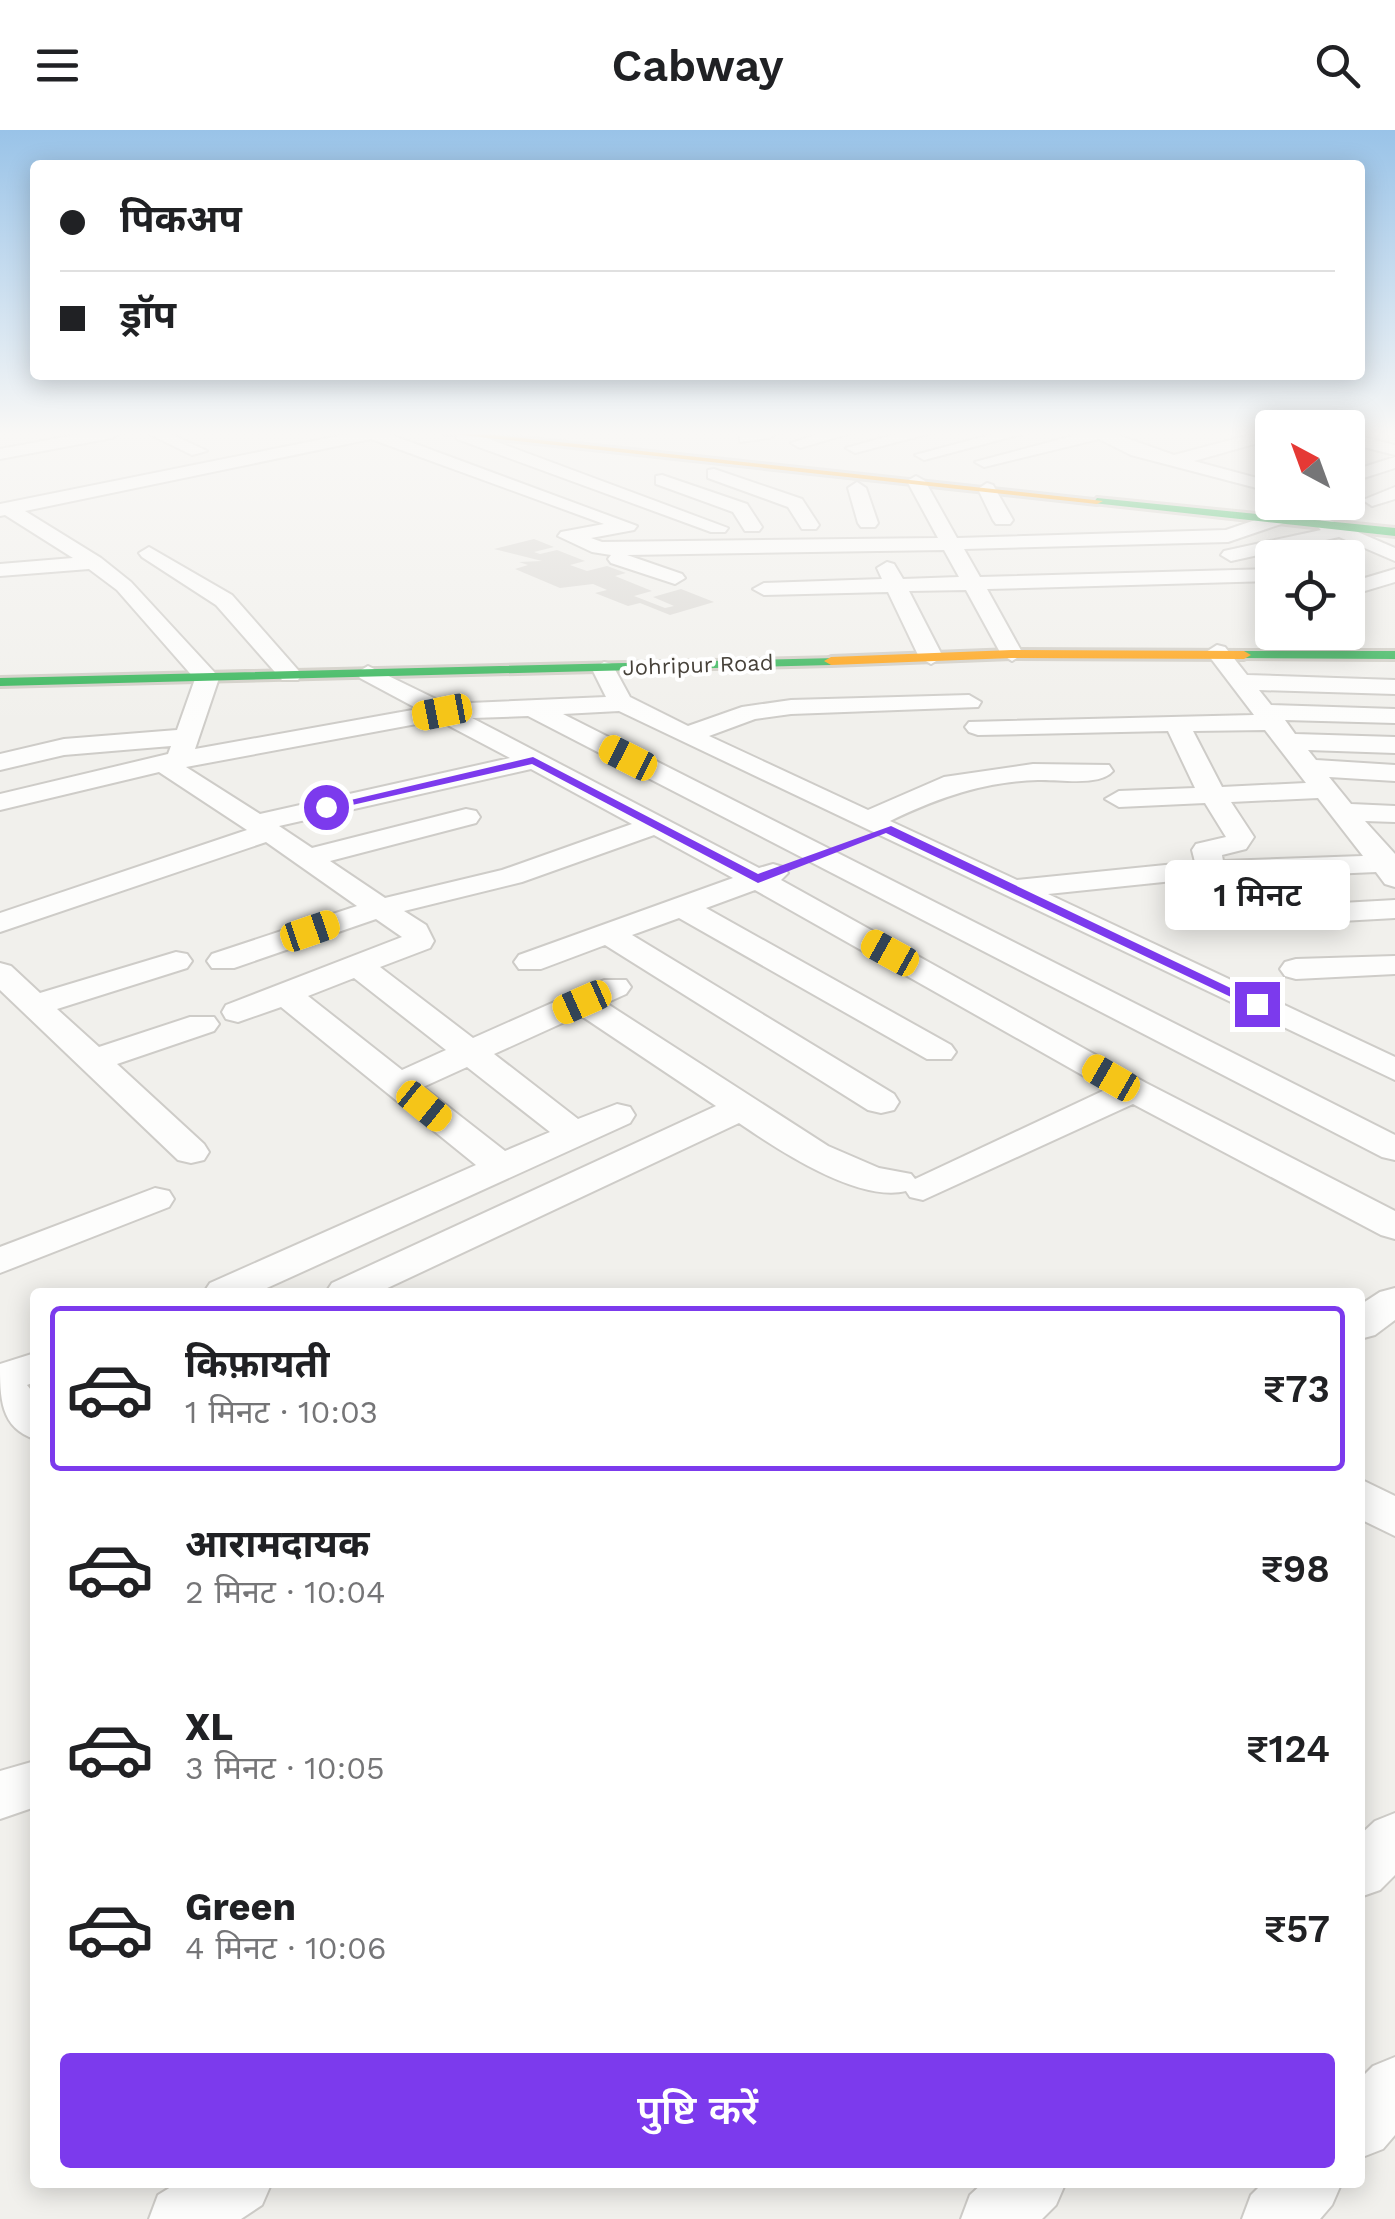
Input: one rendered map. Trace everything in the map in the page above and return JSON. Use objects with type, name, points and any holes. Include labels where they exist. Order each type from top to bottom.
[{"type":"street","points":[[40,530],[94,562],[124,586],[207,678],[176,754]]},
{"type":"street","points":[[600,530],[568,536],[599,548],[831,531],[961,562],[1244,554],[1322,530]]},
{"type":"street","points":[[812,530],[950,541],[1228,536],[1241,530]]},
{"type":"street","points":[[938,530],[950,541],[1012,654]]},
{"type":"street","points":[[1071,530],[1133,600]]},
{"type":"street","points":[[1341,530],[1385,550]]},
{"type":"street","points":[[734,568],[831,531]]},
{"type":"street","points":[[831,531],[894,585],[969,702],[990,759]]},
{"type":"street","points":[[599,548],[596,551],[675,578]]},
{"type":"street","points":[[149,553],[224,600],[290,675]]},
{"type":"street","points":[[0,570],[94,562]]},
{"type":"street","points":[[1365,585],[1395,575]]},
{"type":"street","points":[[764,589],[1255,576]]},
{"type":"street","points":[[777,610],[1255,598]]},
{"type":"street","points":[[1218,652],[1392,868]]},
{"type":"street","name":"Johripur Road","points":[[0,682],[604,669],[1012,654],[1218,652],[1395,656]]},
{"type":"street","points":[[604,669],[623,704]]},
{"type":"street","points":[[368,673],[758,879],[1134,1090],[1395,1227]]},
{"type":"street","points":[[1242,682],[1395,687]]},
{"type":"street","points":[[687,734],[752,712],[792,707],[969,702]]},
{"type":"street","points":[[0,802],[176,754],[442,712],[623,704],[1395,1070]]},
{"type":"street","points":[[532,708],[1395,1148]]},
{"type":"street","points":[[978,727],[1277,725],[1395,716]]},
{"type":"street","points":[[1277,725],[1395,745]]},
{"type":"street","points":[[1180,730],[1212,794],[1240,837],[1236,843],[1206,850],[1212,871]]},
{"type":"street","points":[[0,762],[64,747],[176,754],[263,828],[415,932],[419,941],[238,1012]]},
{"type":"street","points":[[0,924],[263,828],[533,760]]},
{"type":"street","points":[[1311,768],[1395,773]]},
{"type":"street","points":[[530,962],[819,855],[944,785],[1033,772],[1100,771]]},
{"type":"street","points":[[1120,799],[1212,794],[1337,801],[1395,814]]},
{"type":"street","points":[[307,858],[466,818]]},
{"type":"street","points":[[223,961],[380,908],[498,880],[656,825]]},
{"type":"street","points":[[1014,889],[1212,871],[1392,868]]},
{"type":"street","points":[[682,907],[939,1052]]},
{"type":"street","points":[[1218,918],[1395,909]]},
{"type":"street","points":[[610,934],[881,1102]]},
{"type":"street","points":[[33,1006],[176,961]]},
{"type":"street","points":[[1296,968],[1395,964]]},
{"type":"street","points":[[359,966],[574,1134]]},
{"type":"street","points":[[0,974],[191,1152]]},
{"type":"street","points":[[398,1085],[615,987]]},
{"type":"street","points":[[284,994],[502,1168]]},
{"type":"street","points":[[582,1002],[741,1108],[847,1170],[879,1182],[910,1186],[1134,1090]]},
{"type":"street","points":[[92,1061],[202,1024]]},
{"type":"street","points":[[355,1288],[741,1108]]},
{"type":"street","points":[[233,1288],[617,1114]]},
{"type":"street","points":[[0,1261],[155,1199]]},
{"type":"street","points":[[1365,1322],[1395,1301]]},
{"type":"street","points":[[30,1369],[0,1381],[30,1418]]},
{"type":"street","points":[[1365,1499],[1395,1519]]},
{"type":"street","points":[[0,1795],[30,1786]]},
{"type":"street","points":[[1365,1867],[1395,1838]]},
{"type":"street","points":[[1365,2121],[1395,2088]]},
{"type":"street","points":[[182,2219],[229,2188]]},
{"type":"street","points":[[994,2219],[1027,2188]]},
{"type":"street","points":[[1275,2219],[1303,2188]]},
{"type":"building","points":[[534,539],[554,547],[534,552],[557,550],[585,561],[570,565],[587,571],[607,566],[626,573],[615,576],[652,591],[634,596],[665,608],[674,606],[653,597],[681,589],[714,602],[670,615],[640,603],[628,606],[595,593],[607,590],[593,584],[560,588],[515,569],[528,565],[519,562],[542,561],[494,549]]},
{"type":"traffic: fast","points":[[1380,530],[1395,532]]},
{"type":"traffic: fast","points":[[1244,655],[1395,655]]},
{"type":"traffic: fast","points":[[0,682],[831,661]]},
{"type":"traffic: slow","points":[[831,661],[1012,654],[1244,655]]},
{"type":"route","points":[[326,807],[533,760],[758,879],[887,828],[1257,1004]]}]
